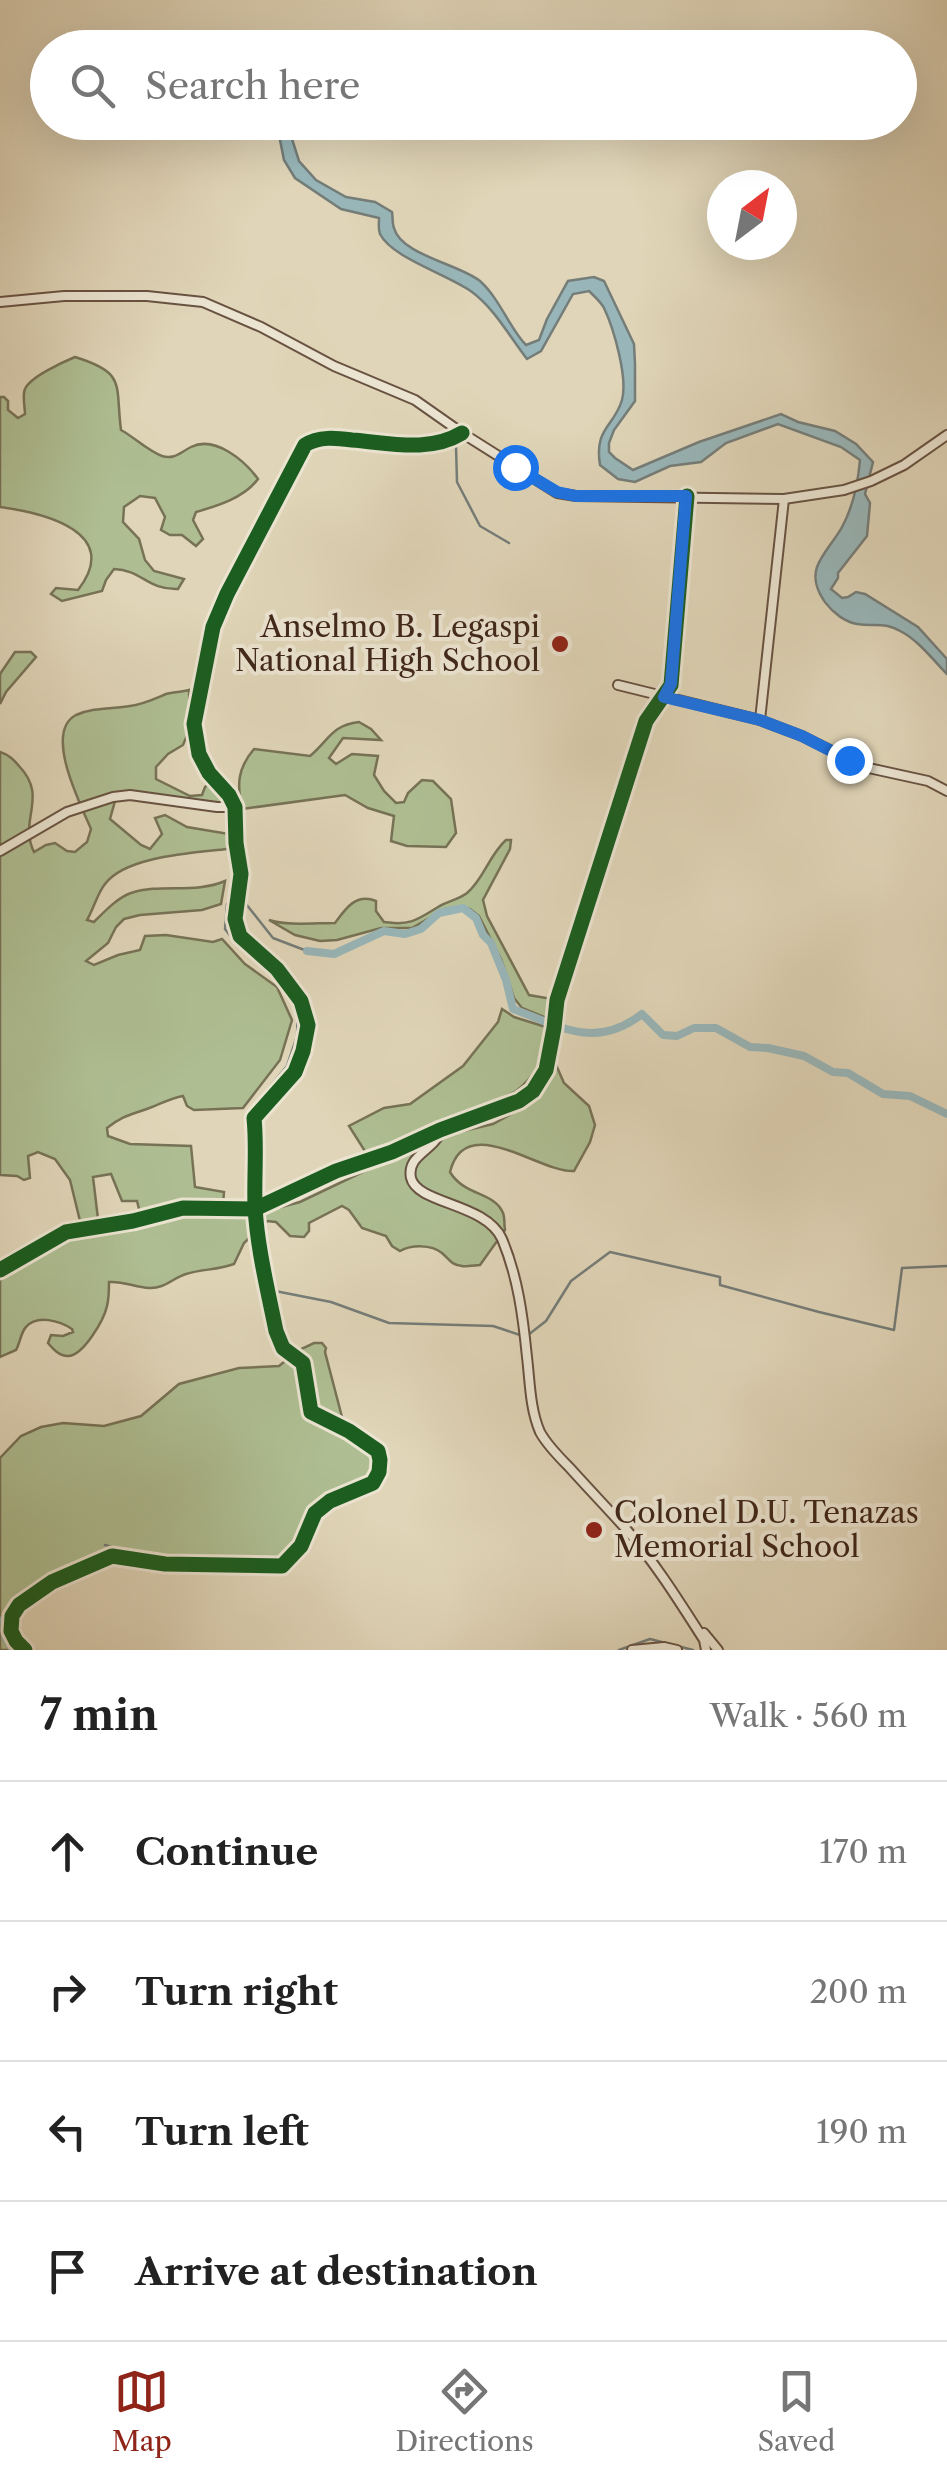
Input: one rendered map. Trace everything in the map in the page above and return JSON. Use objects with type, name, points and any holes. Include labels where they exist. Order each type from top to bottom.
[{"type":"street","points":[[0,302],[64,296],[148,296],[203,302],[414,400],[557,492],[576,496],[784,499],[844,490],[904,465],[947,435]]},
{"type":"street","points":[[25,1650],[12,1631],[12,1616],[19,1605],[52,1582],[112,1556],[164,1564],[282,1566],[301,1546],[315,1513],[373,1483],[379,1472],[378,1452],[349,1431],[311,1412],[303,1363],[283,1348],[276,1332],[255,1209],[254,1118],[294,1072],[308,1025],[301,1001],[277,969],[240,936],[235,919],[241,874],[236,807],[198,754],[194,724],[213,627],[305,444],[314,439],[340,438],[420,446],[446,443],[462,433]]},
{"type":"street","points":[[0,1270],[66,1232],[183,1208],[255,1209],[336,1171],[519,1101],[533,1090],[546,1070],[556,1000],[646,721],[671,684],[686,496]]},
{"type":"street","points":[[760,720],[784,499]]},
{"type":"street","points":[[618,686],[760,720],[864,767],[928,781],[947,791]]},
{"type":"street","points":[[0,850],[68,812],[113,797],[130,795],[236,807]]},
{"type":"street","points":[[440,1130],[438,1139],[414,1159],[412,1185],[477,1214],[501,1236],[521,1302],[532,1407],[541,1434],[657,1566],[704,1640],[706,1650]]},
{"type":"street","points":[[693,1624],[718,1650]]},
{"type":"street","points":[[632,1650],[678,1650]]},
{"type":"green space","points":[[75,357],[111,375],[118,391],[121,430],[146,447],[170,457],[200,444],[210,444],[237,458],[258,479],[238,496],[196,512],[193,520],[203,539],[196,546],[182,535],[161,530],[165,517],[155,498],[140,496],[124,507],[123,522],[139,539],[145,560],[154,571],[184,579],[178,589],[114,569],[102,591],[62,601],[51,594],[56,588],[78,590],[89,570],[91,553],[85,540],[56,521],[0,507],[0,397],[8,401],[8,410],[18,418],[25,414],[28,384]]},
{"type":"green space","points":[[15,652],[31,652],[36,657],[0,704],[0,674]]},
{"type":"green space","points":[[189,690],[190,728],[183,745],[156,767],[156,779],[190,796],[202,795],[212,782],[228,805],[123,799],[115,801],[110,819],[150,849],[162,834],[155,818],[165,815],[187,827],[229,834],[227,849],[162,857],[128,867],[105,884],[87,920],[94,922],[131,893],[202,887],[225,881],[221,904],[202,910],[124,919],[108,943],[86,961],[94,965],[140,950],[145,936],[213,942],[222,939],[245,964],[277,987],[292,1020],[280,1060],[243,1108],[194,1110],[187,1106],[183,1096],[129,1115],[107,1128],[108,1136],[130,1144],[191,1146],[195,1187],[224,1192],[223,1204],[167,1203],[140,1213],[137,1201],[122,1201],[111,1174],[93,1177],[98,1219],[81,1225],[70,1180],[55,1159],[38,1152],[28,1156],[30,1178],[24,1180],[0,1175],[0,752],[17,764],[32,788],[29,829],[34,852],[55,843],[75,852],[87,842],[91,829],[67,769],[63,737],[67,724],[83,712],[135,705]]},
{"type":"green space","points":[[359,722],[381,740],[343,738],[329,758],[336,764],[352,754],[378,756],[374,775],[396,803],[404,802],[422,780],[433,781],[451,799],[456,833],[446,847],[407,846],[391,841],[394,816],[345,795],[242,809],[240,778],[254,749],[310,756],[337,730]]},
{"type":"green space","points":[[506,840],[511,840],[510,849],[483,900],[487,916],[529,995],[552,999],[549,1019],[522,1008],[514,998],[501,959],[479,916],[462,906],[445,909],[412,928],[381,928],[337,940],[320,941],[295,935],[269,920],[335,923],[357,900],[369,899],[376,901],[376,911],[384,922],[413,921],[467,893]]},
{"type":"green space","points":[[502,1009],[546,1027],[545,1047],[529,1079],[515,1092],[368,1156],[349,1126],[384,1108],[410,1104],[463,1066],[498,1022]]},
{"type":"green space","points":[[553,1058],[564,1083],[589,1106],[595,1125],[590,1142],[574,1171],[487,1145],[471,1146],[458,1154],[450,1172],[456,1180],[493,1201],[504,1215],[505,1230],[480,1265],[455,1264],[427,1247],[400,1251],[386,1236],[362,1228],[342,1206],[309,1223],[304,1237],[290,1236],[276,1222],[267,1221],[244,1243],[234,1264],[186,1274],[154,1288],[109,1282],[102,1320],[74,1354],[62,1355],[48,1343],[51,1335],[63,1336],[72,1329],[42,1320],[26,1327],[16,1350],[0,1357],[0,1280],[63,1241],[97,1229],[184,1212],[244,1217],[300,1202],[390,1159],[506,1117],[539,1090],[550,1073]]},
{"type":"green space","points":[[314,1343],[322,1343],[326,1348],[342,1417],[375,1456],[376,1471],[369,1482],[314,1510],[285,1560],[270,1564],[111,1553],[95,1557],[20,1599],[9,1615],[8,1636],[18,1650],[0,1650],[0,1458],[21,1436],[63,1423],[104,1426],[141,1416],[179,1384],[239,1368],[279,1366]]},
{"type":"water","points":[[280,140],[292,140],[299,161],[316,180],[346,197],[375,202],[392,212],[394,228],[407,245],[480,281],[526,345],[539,340],[568,281],[594,277],[604,281],[634,344],[635,364],[635,401],[614,430],[609,452],[633,470],[781,414],[835,431],[856,444],[873,462],[865,494],[870,503],[867,536],[838,573],[831,589],[842,598],[856,592],[865,594],[918,627],[947,659],[947,674],[909,636],[890,627],[848,621],[832,610],[820,594],[817,567],[849,511],[860,460],[841,447],[778,424],[726,443],[701,462],[670,466],[635,482],[618,479],[600,465],[599,453],[602,435],[622,400],[622,367],[608,317],[589,291],[573,294],[541,351],[527,359],[480,299],[396,251],[379,232],[379,218],[341,209],[295,178],[284,160]]},
{"type":"waterway","points":[[231,579],[303,437],[325,435]]},
{"type":"waterway","points":[[418,441],[444,437]]},
{"type":"waterway","points":[[383,439],[405,441]]},
{"type":"waterway","points":[[456,446],[457,482],[480,526],[509,543]]},
{"type":"waterway","points":[[196,703],[207,638]]},
{"type":"waterway","points":[[209,767],[220,780]]},
{"type":"waterway","points":[[229,789],[237,803]]},
{"type":"waterway","points":[[239,816],[246,904],[273,938],[307,951]]},
{"type":"waterway","points":[[227,904],[225,929],[239,947],[262,960]]},
{"type":"waterway","points":[[307,951],[334,954],[384,931],[405,934],[421,929],[439,913],[463,908],[476,918],[491,943],[513,1009],[578,1032],[609,1031],[642,1014],[663,1035],[716,1028],[750,1047],[804,1056],[833,1072],[848,1073],[883,1094],[910,1096],[947,1114]]},
{"type":"waterway","points":[[248,1206],[247,1114],[287,1066],[297,1036],[298,1006],[267,966]]},
{"type":"waterway","points":[[249,1214],[271,1324]]},
{"type":"waterway","points":[[528,1335],[546,1321],[571,1281],[610,1252],[720,1277],[720,1285],[894,1330],[902,1268],[947,1266]]},
{"type":"waterway","points":[[270,1290],[331,1302],[389,1323],[493,1326],[520,1335]]},
{"type":"waterway","points":[[105,1545],[143,1556],[282,1560],[298,1542],[302,1523],[318,1502],[370,1475],[372,1457],[354,1440],[308,1420],[299,1368],[284,1353]]},
{"type":"waterway","points":[[4,1619],[5,1637],[13,1650]]},
{"type":"waterway","points":[[619,1650],[650,1639],[693,1650]]},
{"type":"cycle path","points":[[25,1650],[11,1631],[12,1616],[19,1605],[52,1582],[112,1556],[165,1564],[282,1566],[301,1546],[315,1513],[330,1501],[373,1483],[379,1472],[378,1451],[311,1412],[303,1363],[283,1348],[276,1331],[256,1222],[254,1118],[295,1072],[308,1025],[301,1001],[277,969],[240,936],[235,919],[241,874],[235,807],[199,754],[194,724],[213,627],[305,445],[334,438],[423,445],[462,433]]},
{"type":"cycle path","points":[[0,1270],[66,1232],[183,1208],[255,1209],[336,1171],[519,1101],[533,1091],[546,1070],[557,1000],[646,721],[671,685],[687,496]]},
{"type":"place","name":"Anselmo B. Legaspi National High School","points":[[560,644]]},
{"type":"place","name":"Colonel D.U. Tenazas Memorial School","points":[[594,1530]]},
{"type":"route","points":[[515,467],[557,492],[576,496],[686,496],[671,684],[664,697],[760,720],[849,760]]}]
